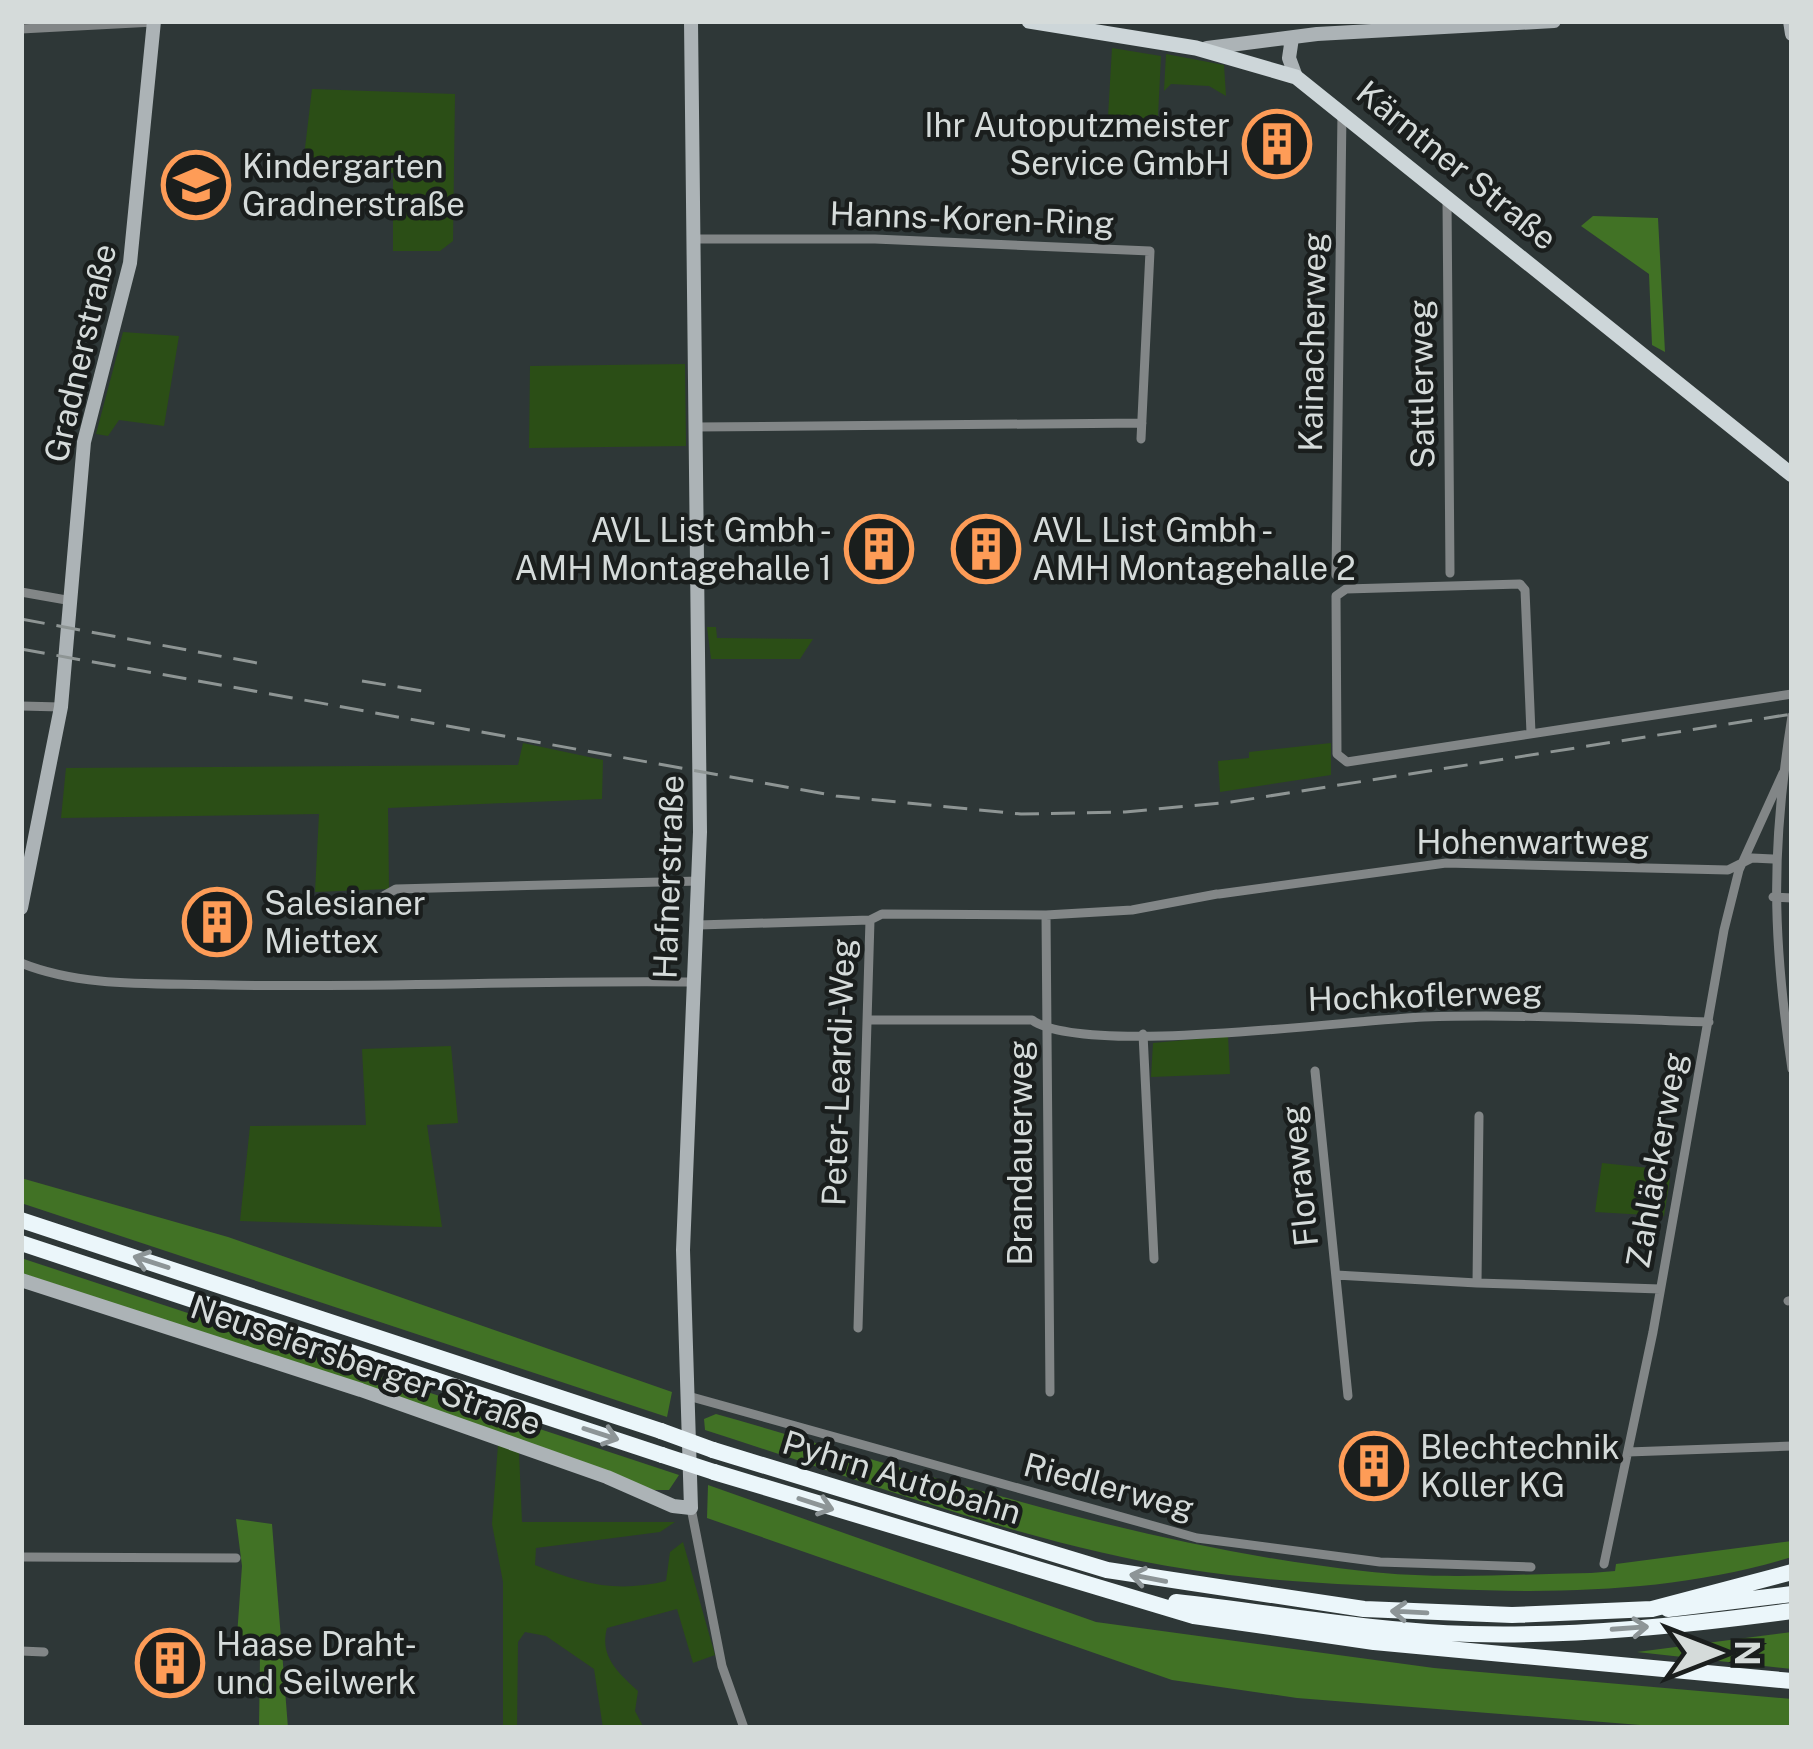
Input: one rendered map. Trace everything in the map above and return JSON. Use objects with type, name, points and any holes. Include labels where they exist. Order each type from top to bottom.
[{"type":"highway","name":"Pyhrn Autobahn","points":[[21,1220],[713,1450],[949,1526],[1107,1570],[1211,1590],[1364,1609],[1466,1615],[1652,1609],[1792,1572]]},
{"type":"highway","name":"Pyhrn Autobahn","points":[[21,1243],[715,1472],[1122,1596],[1287,1632],[1792,1682]]},
{"type":"highway","points":[[1652,1609],[1792,1594]]},
{"type":"highway","points":[[1122,1596],[1289,1619],[1471,1634],[1632,1628],[1792,1611]]},
{"type":"main road","name":"Kärntner Straße","points":[[1029,21],[1196,48],[1296,76],[1792,475]]},
{"type":"street","name":"Hafnerstraße","points":[[691,21],[699,880],[692,982],[684,1395],[691,1508],[722,1666],[744,1728]]},
{"type":"street","points":[[1295,21],[1289,58],[1296,76]]},
{"type":"street","points":[[1196,48],[1554,21]]},
{"type":"street","points":[[1790,21],[1792,34]]},
{"type":"street","points":[[21,29],[154,22]]},
{"type":"street","name":"Gradnerstraße","points":[[21,908],[61,707],[84,442],[133,246],[154,22]]},
{"type":"street","name":"Kainacherweg","points":[[1336,575],[1342,110]]},
{"type":"street","name":"Sattlerweg","points":[[1447,194],[1450,573]]},
{"type":"street","name":"Hanns-Koren-Ring","points":[[692,239],[1150,250],[1142,439]]},
{"type":"street","points":[[694,427],[1142,423]]},
{"type":"street","points":[[1531,733],[1525,590],[1520,584],[1346,589],[1336,596],[1337,754],[1347,762],[1792,694]]},
{"type":"street","points":[[21,592],[72,602]]},
{"type":"street","points":[[21,706],[61,707]]},
{"type":"street","points":[[1792,716],[1783,773],[1786,802],[1773,859],[1792,1069]]},
{"type":"street","name":"Zahläckerweg","points":[[1604,1564],[1738,870],[1783,773]]},
{"type":"street","name":"Hohenwartweg","points":[[1046,915],[1132,910],[1446,863],[1738,870],[1753,858],[1773,859]]},
{"type":"street","points":[[378,899],[396,889],[699,880]]},
{"type":"street","points":[[1773,897],[1792,898]]},
{"type":"street","points":[[870,920],[882,914],[1046,915]]},
{"type":"street","name":"Brandauerweg","points":[[1046,915],[1049,1392]]},
{"type":"street","name":"Peter-Leardi-Weg","points":[[698,925],[870,920],[858,1328]]},
{"type":"street","points":[[21,963],[58,978],[184,984],[404,989],[692,982]]},
{"type":"street","name":"Hochkoflerweg","points":[[868,1020],[1032,1019],[1048,1031],[1142,1034],[1424,1017],[1709,1022]]},
{"type":"street","points":[[1142,1034],[1154,1258]]},
{"type":"street","name":"Floraweg","points":[[1315,1071],[1348,1396]]},
{"type":"street","points":[[1478,1283],[1480,1116]]},
{"type":"street","name":"Floraweg","points":[[1336,1275],[1660,1289]]},
{"type":"street","name":"Neuseiersberger Straße","points":[[21,1280],[361,1390],[607,1477],[673,1506],[691,1508]]},
{"type":"street","name":"Riedlerweg","points":[[684,1395],[1197,1538],[1379,1562],[1531,1567]]},
{"type":"street","points":[[1628,1452],[1792,1446]]},
{"type":"street","points":[[21,1557],[236,1558]]},
{"type":"street","points":[[21,1652],[44,1652]]},
{"type":"green space","points":[[1112,48],[1161,56],[1157,136],[1107,134]]},
{"type":"green space","points":[[1166,54],[1224,65],[1226,96],[1209,86],[1171,84],[1164,91]]},
{"type":"green space","points":[[312,89],[455,94],[453,241],[440,251],[393,251],[393,173],[303,165]]},
{"type":"green space","points":[[1593,216],[1658,218],[1665,352],[1652,345],[1649,274],[1581,226]]},
{"type":"green space","points":[[123,332],[179,336],[164,426],[119,420],[108,436],[96,434]]},
{"type":"green space","points":[[685,364],[686,446],[529,448],[530,366]]},
{"type":"green space","points":[[707,627],[716,627],[717,638],[813,639],[800,659],[711,659]]},
{"type":"green space","points":[[523,743],[603,760],[602,799],[388,808],[389,889],[315,892],[319,814],[61,818],[66,768],[518,765]]},
{"type":"green space","points":[[1331,743],[1331,775],[1220,792],[1218,761],[1249,758],[1249,752]]},
{"type":"green space","points":[[1228,1036],[1230,1074],[1151,1077],[1153,1043]]},
{"type":"green space","points":[[451,1046],[458,1123],[427,1125],[442,1227],[240,1221],[250,1126],[366,1125],[362,1049]]},
{"type":"green space","points":[[1602,1163],[1649,1168],[1649,1177],[1670,1179],[1664,1216],[1595,1212]]},
{"type":"green space","points":[[21,1178],[228,1237],[672,1392],[667,1417],[21,1203]]},
{"type":"green space","points":[[21,1258],[679,1475],[669,1490],[654,1490],[442,1412],[21,1273]]},
{"type":"green space","points":[[716,1414],[1117,1527],[1280,1560],[1448,1576],[1615,1571],[1616,1564],[1792,1541],[1792,1557],[1708,1577],[1579,1590],[1383,1586],[1219,1574],[1125,1558],[943,1508],[705,1430],[704,1419]]},
{"type":"green space","points":[[498,1445],[519,1452],[522,1522],[675,1522],[660,1532],[536,1548],[535,1565],[584,1582],[631,1586],[666,1581],[670,1552],[683,1542],[715,1655],[693,1663],[677,1609],[607,1628],[608,1656],[638,1691],[635,1711],[644,1728],[603,1728],[594,1669],[546,1636],[525,1632],[518,1642],[517,1728],[503,1728],[503,1582],[492,1524]]},
{"type":"green space","points":[[708,1485],[1096,1622],[1434,1668],[1792,1699],[1792,1728],[1678,1728],[1297,1698],[1172,1680],[707,1518]]},
{"type":"green space","points":[[236,1519],[272,1524],[288,1728],[259,1728],[260,1657],[241,1656],[236,1650],[242,1566]]},
{"type":"green space","points":[[1792,1632],[1792,1669],[1637,1652]]},
{"type":"railway","points":[[21,619],[257,663]]},
{"type":"railway","points":[[21,649],[836,796],[1021,814],[1125,812],[1231,802],[1792,714]]},
{"type":"railway","points":[[362,681],[423,691]]},
{"type":"place","name":"Ihr Autoputzmeister Service GmbH","points":[[1277,144]]},
{"type":"place","name":"Kindergarten Gradnerstraße","points":[[196,185]]},
{"type":"place","name":"AVL List Gmbh - AMH Montagehalle 1","points":[[879,549]]},
{"type":"place","name":"AVL List Gmbh - AMH Montagehalle 2","points":[[986,549]]},
{"type":"place","name":"Salesianer Miettex","points":[[217,922]]},
{"type":"place","name":"Blechtechnik Koller KG","points":[[1374,1466]]},
{"type":"place","name":"Haase Draht- und Seilwerk","points":[[170,1663]]}]
